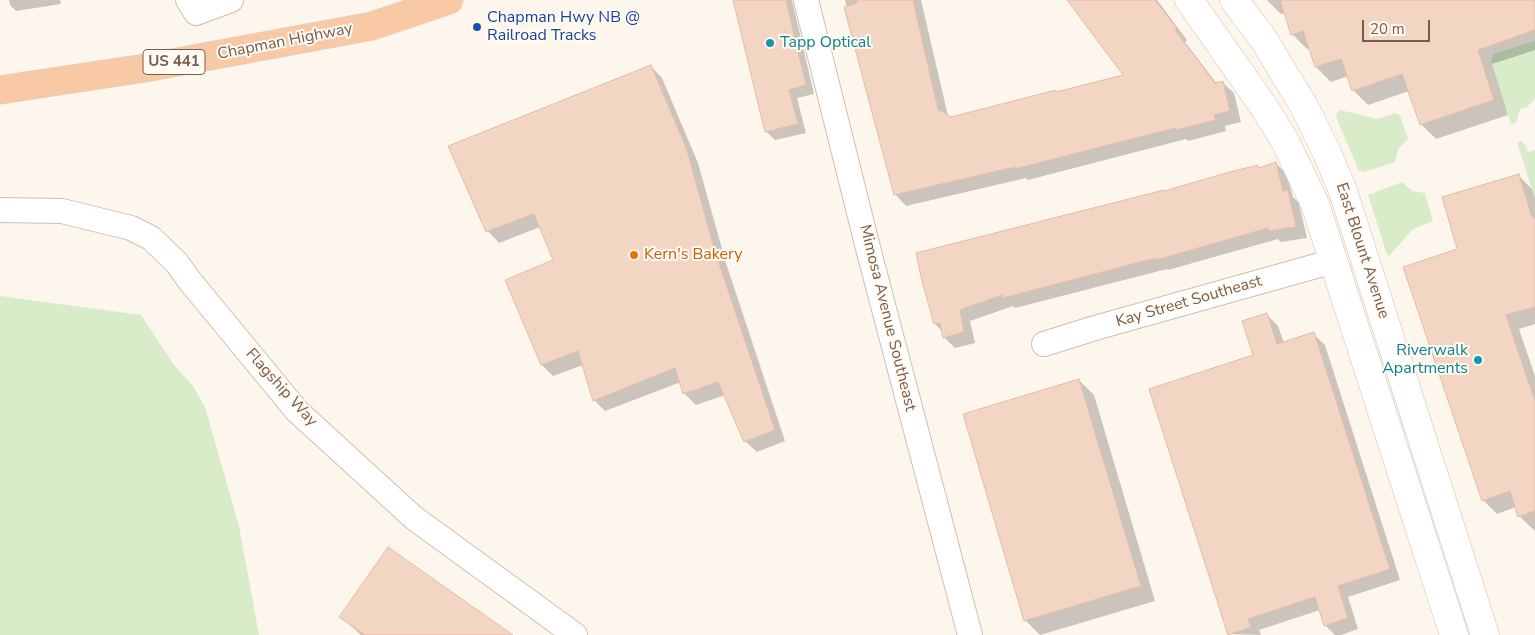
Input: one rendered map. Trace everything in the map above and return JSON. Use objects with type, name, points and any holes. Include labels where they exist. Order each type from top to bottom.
[{"type":"highway","name":"Chapman Highway","points":[[0,90],[145,68],[372,26],[449,0]]},
{"type":"main road","points":[[1189,0],[1250,86],[1286,143],[1301,171],[1315,204],[1334,261],[1453,632],[1483,628]]},
{"type":"main road","name":"East Blount Avenue","points":[[1234,0],[1262,36],[1304,106],[1343,190],[1483,628]]},
{"type":"main road","points":[[1276,128],[1304,106]]},
{"type":"main road","points":[[1334,261],[1363,254]]},
{"type":"street","points":[[192,7],[231,0]]},
{"type":"street","name":"Mimosa Avenue Southeast","points":[[806,0],[869,252],[970,635]]},
{"type":"street","name":"Flagship Way","points":[[0,210],[62,210],[131,228],[151,238],[177,262],[195,288],[297,411],[414,518],[575,635]]},
{"type":"street","name":"Kay Street Southeast","points":[[1044,344],[1334,261]]},
{"type":"green space","points":[[1535,41],[1535,99],[1527,107],[1520,109],[1516,123],[1511,124],[1491,62],[1493,54]]},
{"type":"green space","points":[[1340,110],[1378,119],[1395,113],[1400,115],[1408,139],[1398,149],[1395,162],[1364,172],[1359,171],[1336,117]]},
{"type":"green space","points":[[1521,141],[1528,152],[1535,150],[1535,198],[1517,143]]},
{"type":"green space","points":[[1402,182],[1412,191],[1425,193],[1433,221],[1413,229],[1389,256],[1387,255],[1368,195]]},
{"type":"green space","points":[[0,296],[141,315],[174,365],[193,386],[205,407],[239,526],[259,635],[0,635]]},
{"type":"building","name":"Tapp Optical","points":[[733,0],[786,0],[806,85],[789,90],[798,124],[765,132]]},
{"type":"building","points":[[856,0],[913,0],[938,109],[951,117],[1123,75],[1067,0],[1155,0],[1215,83],[1223,81],[1230,111],[1214,115],[1216,120],[1176,130],[1175,128],[1015,169],[1015,167],[894,195],[844,7],[857,3]]},
{"type":"building","points":[[1280,0],[1535,0],[1535,30],[1478,50],[1494,100],[1420,125],[1402,74],[1352,91],[1341,59],[1315,67],[1303,31],[1291,35]]},
{"type":"building","name":"Kern's Bakery","points":[[651,65],[687,150],[715,251],[775,430],[744,442],[718,382],[683,394],[675,368],[593,401],[578,351],[541,365],[505,280],[553,260],[534,214],[486,232],[448,146]]},
{"type":"building","points":[[1276,162],[1283,191],[1288,190],[1296,227],[1269,231],[1268,228],[1156,260],[1156,258],[1003,298],[1002,295],[960,310],[964,332],[943,338],[940,323],[934,324],[916,253],[1164,191],[1258,165],[1259,168]]},
{"type":"building","name":"Riverwalk Apartments","points":[[1519,174],[1532,217],[1535,219],[1535,307],[1506,315],[1535,401],[1535,511],[1518,517],[1510,491],[1482,501],[1403,267],[1457,249],[1442,197]]},
{"type":"building","points":[[1267,313],[1277,344],[1314,332],[1390,569],[1338,586],[1348,618],[1324,626],[1315,597],[1248,619],[1251,627],[1228,635],[1149,389],[1253,355],[1242,321]]},
{"type":"building","points":[[1079,379],[1141,586],[1024,621],[963,414]]},
{"type":"building","points":[[388,547],[513,635],[365,635],[339,617]]},
{"type":"place","name":"Chapman Hwy NB @ Railroad Tracks","points":[[477,27]]},
{"type":"place","name":"Tapp Optical","points":[[770,43]]},
{"type":"place","name":"Kern's Bakery","points":[[634,255]]},
{"type":"place","name":"Riverwalk Apartments","points":[[1478,360]]}]
